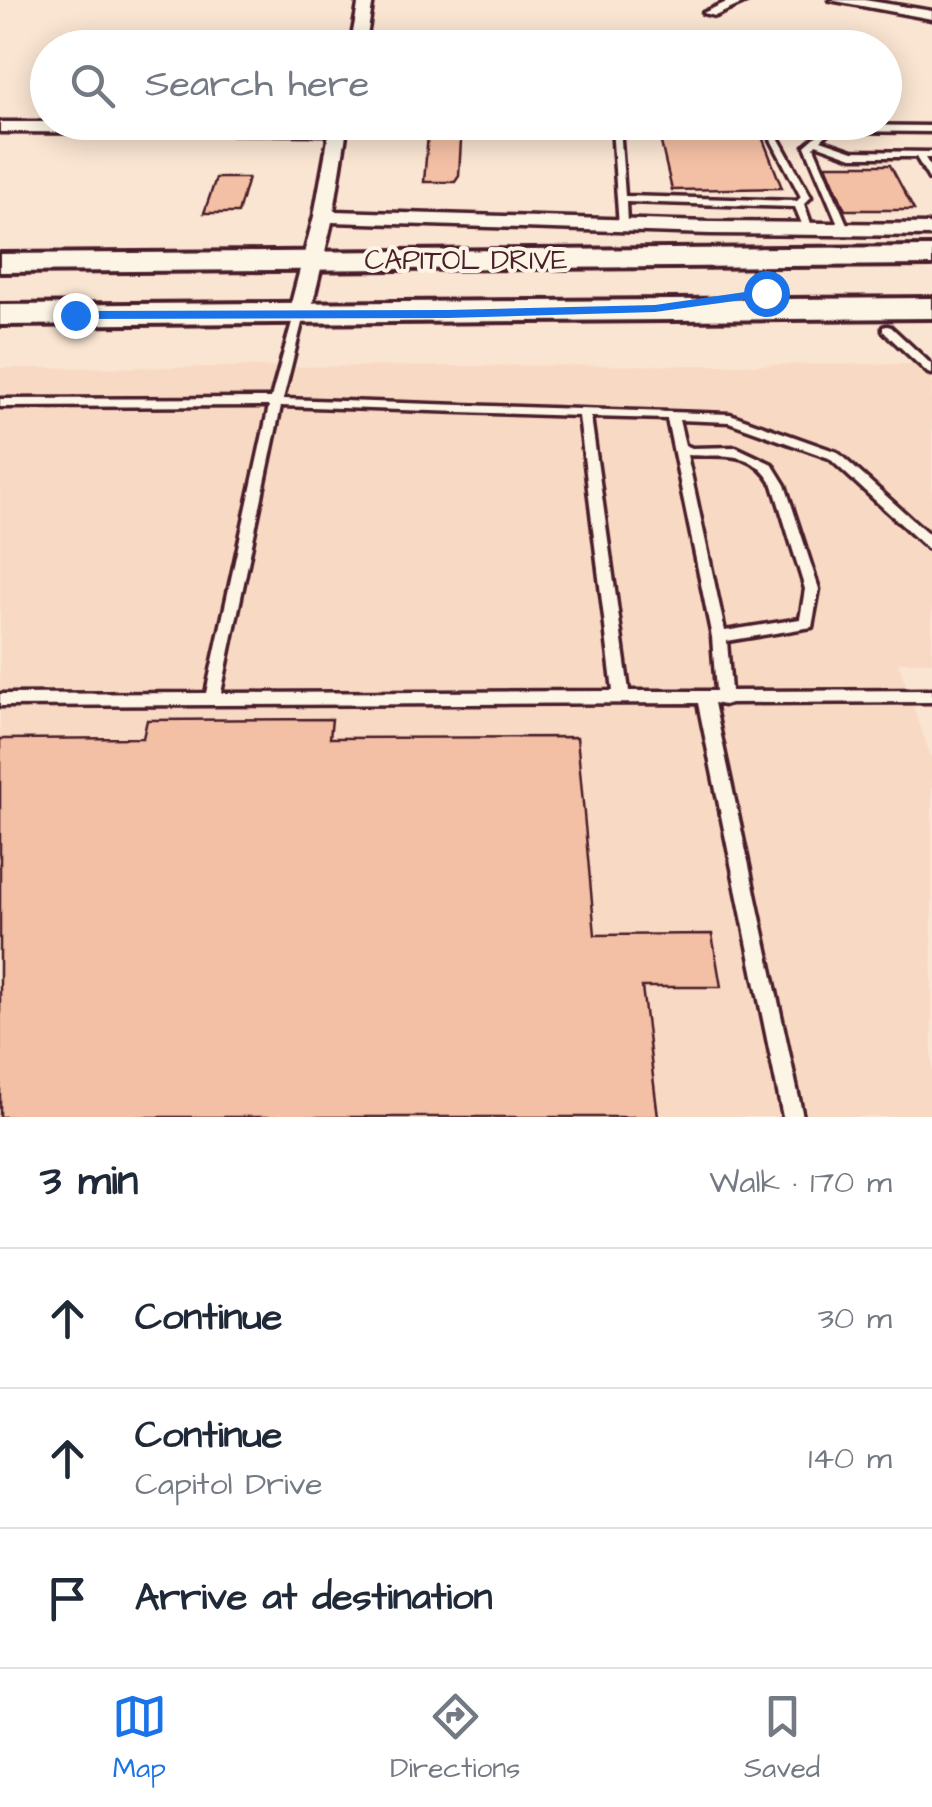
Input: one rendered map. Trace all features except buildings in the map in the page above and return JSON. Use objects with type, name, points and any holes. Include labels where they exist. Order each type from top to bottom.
[{"type":"main road","name":"CAPITOL DRIVE","points":[[0,263],[932,256]]},
{"type":"main road","points":[[655,308],[804,288],[932,282]]},
{"type":"main road","name":"CAPITOL DRIVE","points":[[0,315],[932,308]]},
{"type":"main road","points":[[448,314],[932,330]]},
{"type":"street","points":[[360,30],[366,0]]},
{"type":"street","points":[[710,12],[743,0]]},
{"type":"street","points":[[836,0],[932,15]]},
{"type":"street","points":[[0,127],[30,127]]},
{"type":"street","points":[[299,315],[324,216],[337,140]]},
{"type":"street","points":[[324,216],[932,230]]},
{"type":"lane","points":[[902,128],[932,128]]},
{"type":"lane","points":[[617,140],[622,225]]},
{"type":"lane","points":[[621,199],[798,204],[806,197],[775,140]]},
{"type":"lane","points":[[844,229],[809,146],[815,141],[852,154],[932,155]]},
{"type":"lane","points":[[919,155],[932,177]]},
{"type":"lane","points":[[798,204],[808,228]]},
{"type":"lane","points":[[212,700],[276,402],[299,315]]},
{"type":"lane","points":[[886,329],[932,371]]},
{"type":"lane","points":[[0,403],[276,402],[730,418],[832,455],[932,546]]},
{"type":"lane","points":[[586,414],[622,700]]},
{"type":"lane","points":[[672,416],[719,638],[715,700],[793,1117]]},
{"type":"lane","points":[[679,448],[690,452],[736,452],[768,467],[778,485],[812,589],[807,623],[719,638]]},
{"type":"lane","points":[[0,700],[715,700],[932,696]]},
{"type":"shaded area","points":[[932,364],[932,662],[898,662],[932,760],[932,1117],[0,1117],[0,368]]},
{"type":"route","points":[[75,315],[448,314],[655,308],[766,293]]}]
